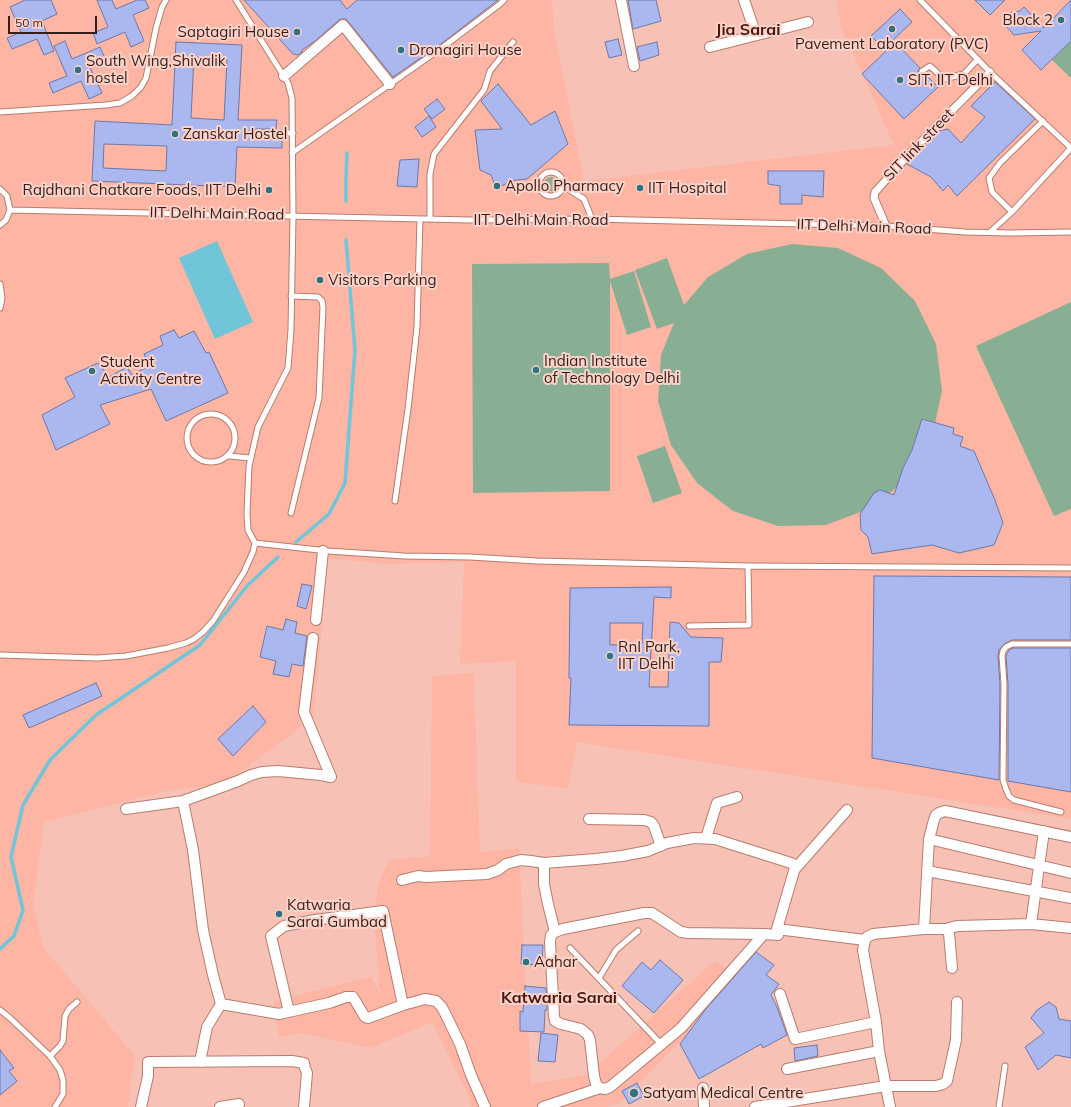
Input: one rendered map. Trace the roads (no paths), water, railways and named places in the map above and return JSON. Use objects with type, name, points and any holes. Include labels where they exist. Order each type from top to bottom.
[{"type":"street","points":[[621,0],[634,66]]},
{"type":"street","points":[[744,0],[756,35]]},
{"type":"street","points":[[710,47],[808,22]]},
{"type":"street","points":[[284,76],[343,25],[390,84]]},
{"type":"street","name":"SIT link street","points":[[886,226],[874,198],[876,190],[910,152],[990,72]]},
{"type":"street","points":[[316,620],[323,551]]},
{"type":"street","points":[[126,810],[183,801],[262,772],[278,771],[330,777],[304,712],[313,638]]},
{"type":"street","points":[[706,838],[717,803],[737,797]]},
{"type":"street","points":[[183,801],[193,850],[203,930],[221,1004],[206,1027],[200,1062]]},
{"type":"street","points":[[600,1088],[596,1084],[594,1076],[590,1040],[588,1035],[581,1029],[555,1021],[550,942],[552,935],[563,929],[644,913],[652,913],[681,932],[778,935],[777,929],[795,869],[847,810]]},
{"type":"street","points":[[924,929],[929,839],[936,815],[939,813],[945,812],[1071,837]]},
{"type":"street","points":[[589,819],[644,820],[650,822],[654,826],[661,846]]},
{"type":"street","points":[[1031,924],[1044,831]]},
{"type":"street","points":[[402,880],[418,876],[426,877],[486,874],[498,870],[506,864],[521,860],[544,863],[622,856],[648,851],[661,846],[694,838],[715,839],[792,863],[795,869]]},
{"type":"street","points":[[929,839],[1071,873]]},
{"type":"street","points":[[544,863],[544,884],[555,932]]},
{"type":"street","points":[[927,871],[1071,898]]},
{"type":"street","points":[[289,1012],[271,936],[284,926],[383,910],[403,1005]]},
{"type":"street","points":[[890,1107],[879,1051],[876,1022],[863,950],[867,937],[873,934],[924,929],[946,929],[953,926],[1031,924],[1071,928]]},
{"type":"street","points":[[777,929],[865,940]]},
{"type":"street","points":[[946,929],[949,932],[952,968]]},
{"type":"street","points":[[543,1107],[600,1088],[605,1089],[610,1087],[681,1028],[764,934]]},
{"type":"street","points":[[780,994],[795,1039],[876,1022]]},
{"type":"street","points":[[221,1004],[279,1014],[329,1003],[346,997],[353,997],[365,1017],[368,1018],[403,1005],[425,999],[436,1001],[441,1006],[460,1044],[471,1075],[485,1107]]},
{"type":"street","points":[[755,1107],[886,1086],[936,1086],[943,1084],[947,1081],[956,1040],[956,1002]]},
{"type":"street","points":[[787,1069],[879,1051]]},
{"type":"street","points":[[140,1107],[148,1076],[148,1062],[304,1063],[307,1073],[304,1107]]},
{"type":"street","points":[[703,1088],[704,1107]]},
{"type":"street","points":[[220,1107],[239,1104]]},
{"type":"lane","points":[[0,112],[106,105],[120,102],[132,96],[141,87],[146,78],[156,28],[162,7],[166,0]]},
{"type":"lane","points":[[0,655],[97,658],[126,656],[186,643],[203,632],[213,621],[244,572],[253,552],[255,543],[248,530],[247,514],[250,458],[258,427],[288,368],[291,330],[293,216],[292,94],[284,76],[236,0]]},
{"type":"lane","points":[[292,153],[449,42],[504,0]]},
{"type":"lane","points":[[920,0],[990,72],[1043,120],[1071,148],[1012,212],[990,232]]},
{"type":"lane","points":[[430,219],[430,174],[434,154],[484,90],[490,71],[513,42]]},
{"type":"lane","points":[[922,71],[930,66],[944,79],[964,74],[978,59]]},
{"type":"lane","points":[[1012,212],[992,192],[989,178],[1000,163],[1043,120]]},
{"type":"lane","points":[[252,133],[293,133]]},
{"type":"lane","points":[[552,172],[562,178],[563,186],[559,193],[552,196],[541,192],[538,184],[539,180],[544,174],[552,172]]},
{"type":"lane","points":[[563,186],[584,199],[592,219]]},
{"type":"lane","points":[[0,189],[7,196],[10,210],[6,220],[0,225]]},
{"type":"lane","name":"IIT Delhi Main Road","points":[[10,210],[470,220],[592,219],[886,226],[965,232],[1071,232]]},
{"type":"lane","points":[[395,501],[417,327],[420,219]]},
{"type":"lane","points":[[0,284],[2,298],[0,308]]},
{"type":"lane","points":[[291,296],[318,296],[322,301],[323,307],[319,398],[291,513]]},
{"type":"lane","points":[[229,456],[234,448],[236,440],[235,432],[231,424],[225,418],[218,415],[209,414],[194,420],[189,427],[186,442],[193,456],[207,463],[215,463],[229,456],[250,458]]},
{"type":"lane","points":[[255,543],[323,551],[536,561],[748,566],[1071,568]]},
{"type":"lane","points":[[689,626],[749,625],[748,566]]},
{"type":"lane","points":[[1061,812],[1014,800],[1009,796],[1006,789],[1003,780],[1004,684],[1002,656],[1006,647],[1012,644],[1071,644]]},
{"type":"lane","points":[[599,978],[616,950],[638,931]]},
{"type":"lane","points":[[570,948],[661,1044]]},
{"type":"lane","points":[[50,1056],[63,1041],[65,1016],[69,1009],[77,1002]]},
{"type":"lane","points":[[0,1010],[50,1056],[60,1070],[63,1080],[63,1094],[55,1107]]},
{"type":"lane","points":[[999,1107],[1005,1066]]},
{"type":"water","points":[[217,241],[253,322],[215,339],[179,258]]},
{"type":"waterway","points":[[346,201],[347,153]]},
{"type":"waterway","points":[[296,542],[329,514],[345,483],[355,350],[346,240]]},
{"type":"waterway","points":[[0,949],[14,936],[23,910],[11,857],[23,805],[50,760],[96,715],[200,645],[247,586],[278,557]]},
{"type":"place","name":"Block 2","points":[[1061,20]]},
{"type":"place","name":"Pavement Laboratory (PVC)","points":[[892,29]]},
{"type":"place","name":"Saptagiri House","points":[[297,32]]},
{"type":"place","name":"Dronagiri House","points":[[401,50]]},
{"type":"place","name":"South Wing,Shivalik hostel","points":[[78,70]]},
{"type":"place","name":"SIT, IIT Delhi","points":[[900,80]]},
{"type":"place","name":"Zanskar Hostel","points":[[175,134]]},
{"type":"place","name":"Apollo Pharmacy","points":[[497,186]]},
{"type":"place","name":"IIT Hospital","points":[[640,188]]},
{"type":"place","name":"Rajdhani Chatkare Foods, IIT Delhi","points":[[269,190]]},
{"type":"place","name":"Visitors Parking","points":[[320,280]]},
{"type":"place","name":"Indian Institute of Technology Delhi","points":[[536,370]]},
{"type":"place","name":"Student Activity Centre","points":[[92,371]]},
{"type":"place","name":"RnI Park, IIT Delhi","points":[[610,656]]},
{"type":"place","name":"Katwaria Sarai Gumbad","points":[[279,914]]},
{"type":"place","name":"Aahar","points":[[526,962]]},
{"type":"place","name":"Satyam Medical Centre","points":[[634,1093]]},
{"type":"district","name":"Jia Sarai","points":[[748,30]]},
{"type":"district","name":"Katwaria Sarai","points":[[559,998]]}]
